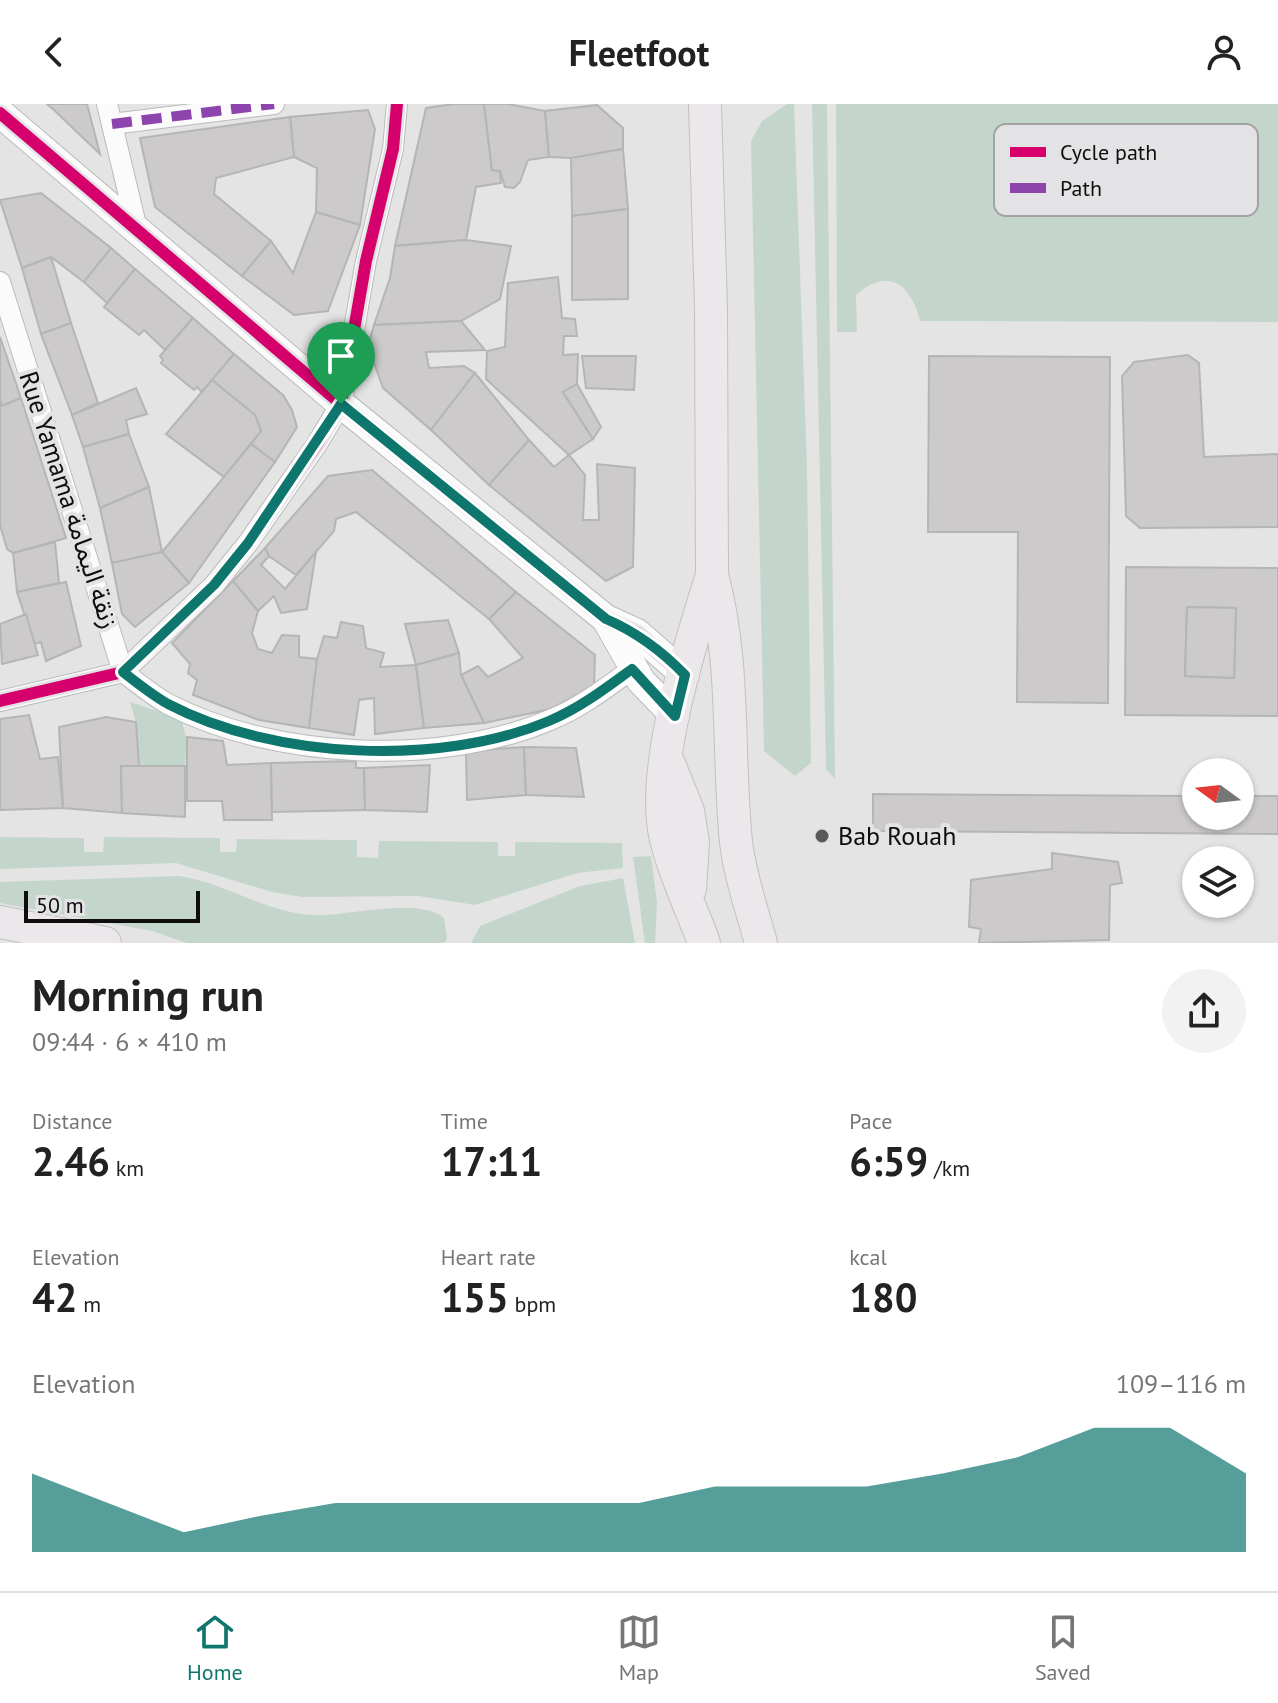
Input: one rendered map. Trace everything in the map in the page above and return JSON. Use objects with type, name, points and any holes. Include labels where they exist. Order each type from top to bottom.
[{"type":"main road","points":[[705,104],[711,308],[712,575],[723,615],[731,679],[736,844],[760,943]]},
{"type":"main road","points":[[704,943],[666,840],[662,813],[666,758],[712,575]]},
{"type":"main road","points":[[685,675],[707,697],[714,712],[724,844],[739,904],[760,943]]},
{"type":"main road","points":[[682,943],[691,906]]},
{"type":"main road","points":[[0,922],[105,943]]},
{"type":"street","points":[[137,229],[110,114],[274,104]]},
{"type":"street","points":[[0,701],[123,672],[214,585],[240,554],[341,404],[360,288],[393,149],[397,104]]},
{"type":"street","points":[[0,113],[341,404],[606,619],[637,633],[685,675]]},
{"type":"street","name":"Rue Yamama زنقة اليمامة","points":[[0,282],[123,672]]},
{"type":"street","points":[[606,619],[632,669],[675,716]]},
{"type":"street","points":[[123,672],[168,704],[247,732],[335,748],[393,750],[473,743],[510,735],[573,710],[632,669]]},
{"type":"green space","points":[[787,104],[794,104],[807,466],[811,763],[795,776],[764,751],[751,141],[762,121]]},
{"type":"green space","points":[[812,104],[827,104],[835,779],[826,769]]},
{"type":"green space","points":[[836,104],[1278,104],[1278,322],[920,321],[904,289],[888,281],[868,286],[856,295],[857,332],[837,332]]},
{"type":"green space","points":[[130,702],[181,719],[187,740],[185,766],[139,766],[136,722]]},
{"type":"green space","points":[[0,837],[84,838],[84,852],[103,852],[104,837],[220,838],[220,852],[236,852],[237,839],[357,840],[357,857],[378,858],[379,841],[498,842],[498,856],[515,856],[515,842],[622,843],[623,868],[577,873],[475,905],[419,896],[302,897],[272,892],[176,863],[0,869]]},
{"type":"green space","points":[[651,856],[657,903],[655,943],[645,943],[633,857]]},
{"type":"green space","points":[[179,876],[215,885],[285,911],[304,914],[404,908],[434,912],[444,918],[447,939],[444,943],[187,943],[152,931],[0,903],[0,882]]},
{"type":"green space","points":[[623,878],[635,943],[471,943],[480,926],[580,886]]},
{"type":"building","points":[[47,104],[87,104],[100,154],[54,110]]},
{"type":"building","points":[[484,104],[492,170],[500,171],[501,183],[476,187],[466,240],[395,246],[426,108]]},
{"type":"building","points":[[484,104],[508,104],[545,111],[549,157],[528,160],[520,182],[514,188],[505,187],[500,171],[492,170]]},
{"type":"building","points":[[597,105],[623,128],[623,149],[571,158],[549,157],[545,111]]},
{"type":"building","points":[[368,110],[375,129],[360,225],[316,212],[317,168],[294,157],[290,117]]},
{"type":"building","points":[[290,117],[294,157],[216,178],[214,194],[271,241],[242,276],[155,207],[140,138]]},
{"type":"building","points":[[623,149],[628,209],[572,216],[571,158]]},
{"type":"building","points":[[41,193],[111,248],[84,282],[51,257],[22,268],[0,200]]},
{"type":"building","points":[[628,209],[628,299],[572,300],[572,216]]},
{"type":"building","points":[[316,212],[360,225],[328,311],[294,315],[242,276],[271,241],[293,273]]},
{"type":"building","points":[[466,240],[511,246],[500,299],[461,321],[374,325],[390,278],[395,246]]},
{"type":"building","points":[[111,248],[135,269],[107,303],[84,282]]},
{"type":"building","points":[[51,257],[71,323],[41,334],[22,268]]},
{"type":"building","points":[[135,269],[193,318],[165,350],[144,330],[139,335],[104,307]]},
{"type":"building","points":[[558,277],[562,318],[575,319],[577,336],[564,336],[563,355],[578,354],[577,384],[563,392],[593,439],[569,455],[486,379],[487,351],[505,347],[508,283]]},
{"type":"building","points":[[193,318],[234,354],[202,392],[197,387],[194,390],[161,363],[163,360],[160,356]]},
{"type":"building","points":[[461,321],[485,350],[426,352],[429,368],[464,366],[475,373],[431,430],[383,388],[368,346],[374,325]]},
{"type":"building","points":[[71,323],[98,403],[72,415],[41,334]]},
{"type":"building","points":[[0,337],[21,398],[2,406],[0,400]]},
{"type":"building","points":[[234,354],[283,395],[292,410],[297,427],[275,462],[251,444],[261,431],[255,415],[212,380]]},
{"type":"building","points":[[1188,355],[1199,363],[1204,457],[1278,454],[1278,527],[1140,528],[1126,516],[1122,376],[1134,362]]},
{"type":"building","points":[[582,356],[636,356],[634,390],[586,388]]},
{"type":"building","points":[[929,356],[1110,357],[1108,703],[1017,702],[1018,532],[928,532]]},
{"type":"building","points":[[475,373],[529,440],[489,485],[431,430]]},
{"type":"building","points":[[212,380],[255,415],[261,431],[224,477],[166,434]]},
{"type":"building","points":[[577,384],[601,427],[593,439],[563,392]]},
{"type":"building","points":[[136,388],[147,414],[126,420],[129,434],[83,447],[72,415]]},
{"type":"building","points":[[21,398],[66,538],[13,553],[7,549],[0,525],[0,400],[2,406]]},
{"type":"building","points":[[129,434],[149,487],[100,508],[83,447]]},
{"type":"building","points":[[529,440],[554,467],[569,455],[585,475],[583,520],[599,520],[597,464],[635,468],[633,567],[606,581],[489,485]]},
{"type":"building","points":[[251,444],[275,462],[189,583],[162,552]]},
{"type":"building","points":[[372,470],[516,592],[489,619],[356,512],[336,519],[334,531],[296,575],[269,556],[265,548],[328,476]]},
{"type":"building","points":[[149,487],[162,552],[112,563],[100,508]]},
{"type":"building","points":[[55,542],[59,583],[17,592],[13,553]]},
{"type":"building","points":[[265,548],[269,556],[261,565],[285,589],[316,552],[307,609],[281,613],[274,596],[258,611],[233,581]]},
{"type":"building","points":[[162,552],[189,583],[135,627],[122,614],[112,563]]},
{"type":"building","points":[[1126,567],[1278,568],[1278,716],[1125,715]],"holes":[[[1187,607],[1236,608],[1234,678],[1185,676]]]},
{"type":"building","points":[[233,581],[258,611],[252,633],[258,649],[272,653],[282,635],[299,636],[299,657],[317,659],[309,728],[259,720],[193,695],[197,680],[188,673],[190,664],[172,643]]},
{"type":"building","points":[[66,582],[81,646],[46,661],[41,642],[34,644],[17,592]]},
{"type":"building","points":[[516,592],[595,655],[594,686],[551,709],[484,723],[461,675],[478,666],[488,677],[523,658],[489,619]]},
{"type":"building","points":[[1187,607],[1236,608],[1234,678],[1185,676]]},
{"type":"building","points":[[26,614],[38,655],[2,664],[0,624]]},
{"type":"building","points":[[448,620],[459,653],[416,665],[405,624]]},
{"type":"building","points":[[341,622],[363,626],[366,648],[384,653],[380,667],[416,665],[424,728],[375,734],[374,698],[359,700],[354,735],[309,728],[317,659],[324,636],[337,638]]},
{"type":"building","points":[[459,653],[461,675],[484,723],[424,728],[416,665]]},
{"type":"building","points":[[29,715],[40,759],[58,757],[63,808],[0,810],[0,719]]},
{"type":"building","points":[[106,717],[136,722],[139,766],[121,766],[122,813],[63,808],[59,727]]},
{"type":"building","points":[[187,737],[223,741],[227,765],[271,763],[272,820],[224,820],[222,801],[187,801]]},
{"type":"building","points":[[524,747],[526,795],[467,800],[466,751]]},
{"type":"building","points":[[524,747],[576,748],[584,797],[526,795]]},
{"type":"building","points":[[356,761],[356,768],[364,768],[365,810],[272,812],[271,763]]},
{"type":"building","points":[[430,765],[427,812],[365,810],[364,768]]},
{"type":"building","points":[[121,766],[185,766],[185,817],[122,813]]},
{"type":"building","points":[[873,794],[1182,796],[1182,830],[1254,830],[1254,796],[1278,796],[1278,834],[873,831]]},
{"type":"building","points":[[1052,853],[1118,862],[1122,883],[1110,885],[1109,940],[979,943],[981,929],[969,927],[971,880],[1052,869]]},
{"type":"marked path","points":[[112,124],[274,104]]},
{"type":"cycle path","points":[[0,701],[123,672],[214,585],[248,543],[317,444],[341,404],[366,261],[393,149],[397,104]]},
{"type":"cycle path","points":[[0,113],[341,404],[606,619],[637,633],[685,675]]},
{"type":"place","name":"Bab Rouah","points":[[822,836]]},
{"type":"route","points":[[341,404],[606,619],[637,633],[670,660],[685,675],[675,716],[632,669],[573,710],[510,735],[425,749],[335,748],[247,732],[203,718],[168,704],[123,672],[214,585],[248,543],[341,404]]}]
